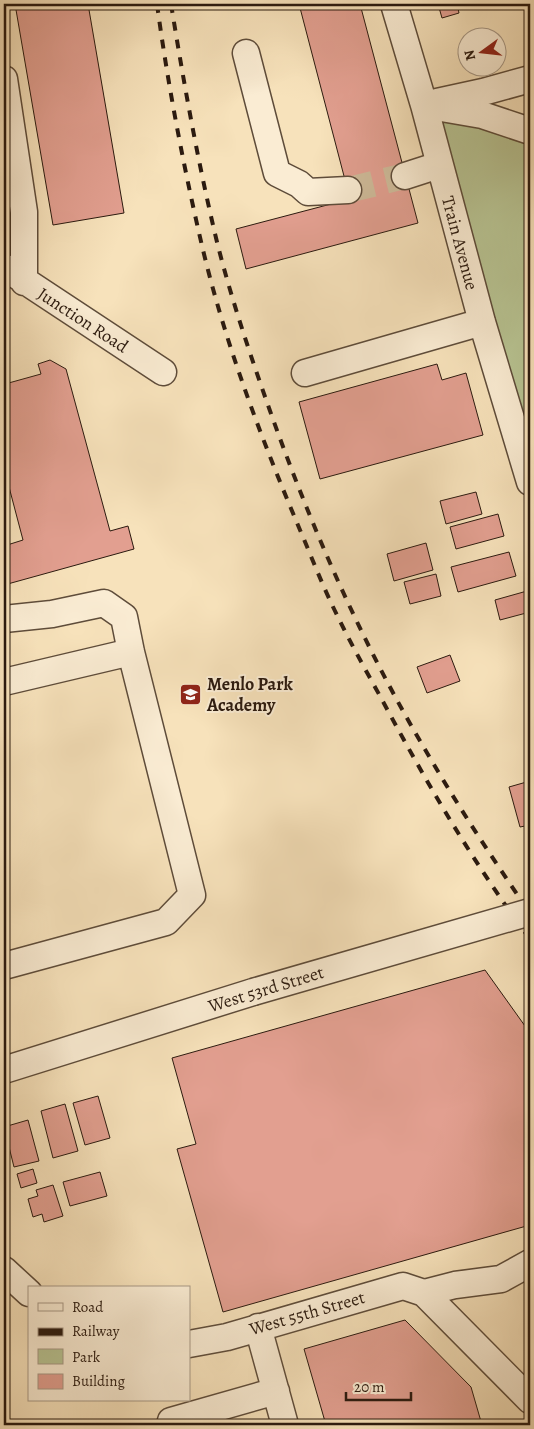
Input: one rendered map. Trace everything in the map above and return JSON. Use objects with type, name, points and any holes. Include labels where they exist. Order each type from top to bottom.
[{"type":"street","name":"Train Avenue","points":[[394,4],[424,105],[482,322],[530,482]]},
{"type":"street","points":[[246,53],[277,173],[299,184],[308,192],[348,190]]},
{"type":"street","points":[[424,105],[530,79]]},
{"type":"street","points":[[4,80],[24,212],[9,271]]},
{"type":"street","points":[[424,105],[482,115],[530,131]]},
{"type":"street","points":[[405,176],[439,165]]},
{"type":"street","name":"Junction Road","points":[[9,271],[162,372]]},
{"type":"street","points":[[305,373],[482,322]]},
{"type":"street","points":[[4,619],[52,614],[104,603],[124,617],[131,652],[192,895],[166,922],[4,966]]},
{"type":"street","points":[[4,682],[131,652]]},
{"type":"street","name":"West 53rd Street","points":[[4,1070],[253,992],[530,912]]},
{"type":"street","points":[[424,1293],[455,1285],[501,1279],[530,1263]]},
{"type":"street","points":[[4,1270],[28,1292]]},
{"type":"street","name":"West 55th Street","points":[[190,1344],[258,1328],[403,1286],[424,1293]]},
{"type":"street","points":[[424,1293],[530,1400]]},
{"type":"street","points":[[258,1328],[285,1425]]},
{"type":"street","points":[[170,1425],[171,1421],[276,1391]]},
{"type":"green space","points":[[424,105],[530,131],[530,428],[515,432]]},
{"type":"building","points":[[15,4],[88,4],[124,213],[53,225]]},
{"type":"building","points":[[299,4],[360,4],[418,223],[246,269],[236,229],[350,199]]},
{"type":"building","points":[[438,4],[457,4],[459,13],[442,18]]},
{"type":"building","points":[[50,360],[66,369],[110,531],[128,526],[134,549],[4,585],[4,546],[23,540],[4,468],[4,380],[5,384],[41,374],[38,364]]},
{"type":"building","points":[[437,364],[442,380],[466,373],[483,435],[320,479],[299,402]]},
{"type":"building","points":[[476,492],[482,514],[446,524],[440,501]]},
{"type":"building","points":[[498,514],[504,536],[456,549],[450,527]]},
{"type":"building","points":[[426,543],[433,570],[394,581],[387,554]]},
{"type":"building","points":[[509,552],[516,576],[458,592],[451,567]]},
{"type":"building","points":[[436,574],[441,596],[410,604],[404,582]]},
{"type":"building","points":[[527,591],[530,612],[500,620],[495,600]]},
{"type":"building","points":[[450,655],[460,681],[427,693],[417,667]]},
{"type":"building","points":[[530,781],[530,825],[520,827],[509,787]]},
{"type":"building","points":[[485,970],[530,1033],[530,1125],[526,1126],[530,1140],[530,1225],[223,1312],[177,1149],[196,1144],[172,1058]]},
{"type":"building","points":[[98,1096],[110,1138],[85,1145],[73,1103]]},
{"type":"building","points":[[65,1104],[78,1151],[53,1158],[41,1111]]},
{"type":"building","points":[[28,1120],[39,1161],[14,1167],[4,1127]]},
{"type":"building","points":[[33,1169],[37,1183],[21,1188],[17,1174]]},
{"type":"building","points":[[100,1172],[107,1196],[70,1206],[63,1182]]},
{"type":"building","points":[[53,1185],[63,1216],[44,1222],[42,1214],[33,1217],[28,1199],[38,1196],[36,1190]]},
{"type":"building","points":[[405,1320],[471,1387],[482,1425],[326,1425],[304,1349]]},
{"type":"tunnel","points":[[348,190],[405,176]]},
{"type":"railway","points":[[157,4],[166,66],[189,189],[212,286],[234,357],[272,462],[327,594],[358,656],[414,759],[450,820],[489,881],[530,939]]},
{"type":"railway","points":[[171,4],[186,94],[222,263],[255,367],[302,495],[357,623],[400,706],[461,809],[530,913]]},
{"type":"place","name":"Menlo Park Academy","points":[[191,694]]}]
